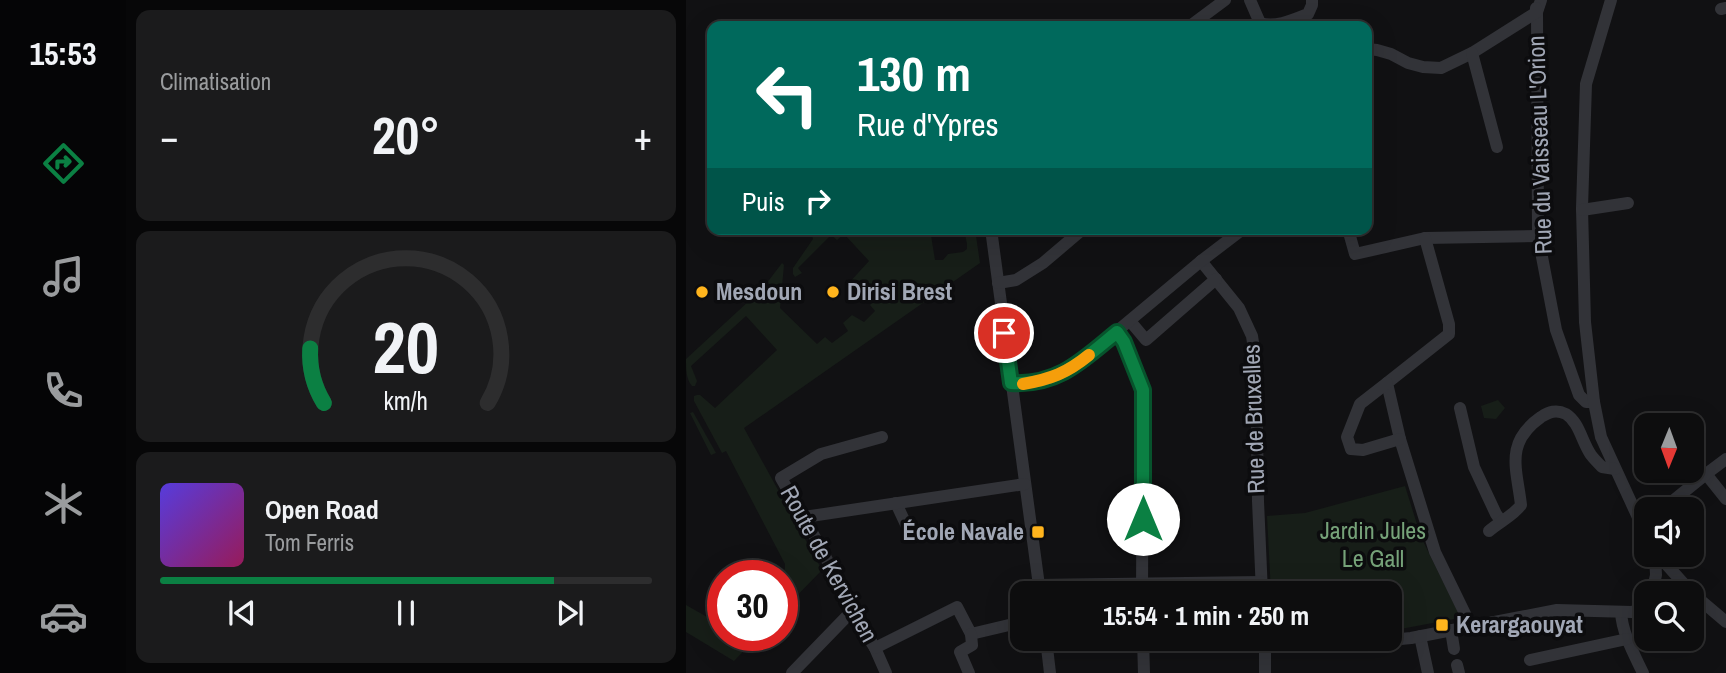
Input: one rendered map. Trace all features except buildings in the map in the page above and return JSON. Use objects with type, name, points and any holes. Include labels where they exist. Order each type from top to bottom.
[{"type":"street","points":[[1197,21],[1225,0]]},
{"type":"street","points":[[1250,0],[1259,21]]},
{"type":"street","points":[[1296,21],[1308,15],[1312,0]]},
{"type":"street","points":[[1611,0],[1586,84],[1582,210],[1585,321],[1601,438],[1634,506]]},
{"type":"street","points":[[1372,50],[1391,54],[1408,63],[1441,68],[1472,53],[1537,4]]},
{"type":"street","name":"Rue du Vaisseau L'Orion","points":[[1537,4],[1538,236],[1556,330],[1579,395],[1586,402],[1594,402]]},
{"type":"street","points":[[1472,53],[1497,147]]},
{"type":"street","points":[[1582,210],[1628,203]]},
{"type":"street","points":[[992,235],[1039,581]]},
{"type":"street","points":[[998,283],[1016,280],[1043,263],[1076,235]]},
{"type":"street","points":[[1011,383],[1051,379],[1074,367],[1235,235]]},
{"type":"street","points":[[1350,235],[1355,254],[1426,238],[1538,236]]},
{"type":"street","points":[[1400,439],[1363,450],[1351,449],[1347,437],[1360,404],[1449,334],[1449,324],[1426,238]]},
{"type":"street","name":"Rue de Bruxelles","points":[[1201,261],[1239,308],[1252,336],[1256,362],[1262,581]]},
{"type":"street","points":[[1130,321],[1146,340],[1216,279]]},
{"type":"street","points":[[1117,332],[1124,342],[1143,390],[1142,581]]},
{"type":"street","points":[[1387,383],[1400,439],[1435,552],[1471,626]]},
{"type":"street","points":[[1460,408],[1474,467],[1501,521]]},
{"type":"street","points":[[1489,531],[1521,505],[1514,466],[1519,442],[1531,424],[1549,411],[1568,415],[1576,424],[1591,455],[1602,467],[1615,469]]},
{"type":"street","name":"Route de Kervichen","points":[[882,437],[821,454],[781,478],[852,611],[875,648],[886,673]]},
{"type":"street","points":[[1678,497],[1726,459]]},
{"type":"street","points":[[1706,474],[1726,499]]},
{"type":"street","points":[[804,517],[1025,484]]},
{"type":"street","points":[[896,503],[909,531]]},
{"type":"street","points":[[1667,567],[1680,581]]},
{"type":"street","points":[[1704,604],[1726,622]]},
{"type":"street","points":[[875,648],[957,607],[971,634],[972,645],[960,652],[969,673]]},
{"type":"street","points":[[1402,638],[1556,610],[1634,611]]},
{"type":"street","points":[[792,673],[852,611]]},
{"type":"street","points":[[1621,611],[1627,639],[1643,673]]},
{"type":"street","points":[[971,634],[1010,625]]},
{"type":"street","points":[[1451,630],[1454,649]]},
{"type":"street","points":[[1420,636],[1428,673]]},
{"type":"street","points":[[1530,660],[1627,639]]},
{"type":"street","points":[[1047,651],[1050,673]]},
{"type":"street","points":[[1143,651],[1144,673]]},
{"type":"street","points":[[1265,651],[1265,673]]},
{"type":"green space","points":[[812,235],[831,235],[798,268],[802,273],[795,277],[793,268],[813,239]]},
{"type":"green space","points":[[845,235],[931,235],[935,260],[943,260],[948,254],[967,249],[965,235],[976,235],[980,263],[744,428],[822,570],[798,595],[798,560],[783,560],[726,451],[722,453],[694,401],[694,396],[700,395],[715,408],[777,350],[746,316],[691,366],[697,381],[695,386],[692,386],[689,380],[686,359],[763,288],[782,263],[780,308],[817,344],[825,337],[832,343],[848,331],[843,323],[852,315],[864,322],[875,311],[870,305],[880,294],[869,283],[858,294],[848,284],[869,261]]},
{"type":"green space","points":[[1498,400],[1505,408],[1496,419],[1484,418],[1481,406]]},
{"type":"green space","points":[[693,412],[716,453],[711,455],[690,413]]},
{"type":"green space","name":"Jardin Jules Le Gall","points":[[1405,486],[1421,537],[1458,612],[1454,619],[1402,629],[1402,581],[1270,581],[1267,516],[1305,513]]},
{"type":"green space","points":[[686,605],[707,617],[707,645],[686,632]]},
{"type":"green space","points":[[717,651],[744,651],[734,661]]},
{"type":"slow traffic","points":[[1023,384],[1051,379],[1074,367],[1089,355]]},
{"type":"place","name":"Mesdoun","points":[[702,292]]},
{"type":"place","name":"Dirisi Brest","points":[[833,292]]},
{"type":"place","name":"École Navale","points":[[1038,532]]},
{"type":"place","name":"Kerargaouyat","points":[[1442,625]]},
{"type":"route","points":[[1004,333],[1011,383],[1021,384],[1051,379],[1074,367],[1117,332],[1124,342],[1143,390],[1143,519]]}]
